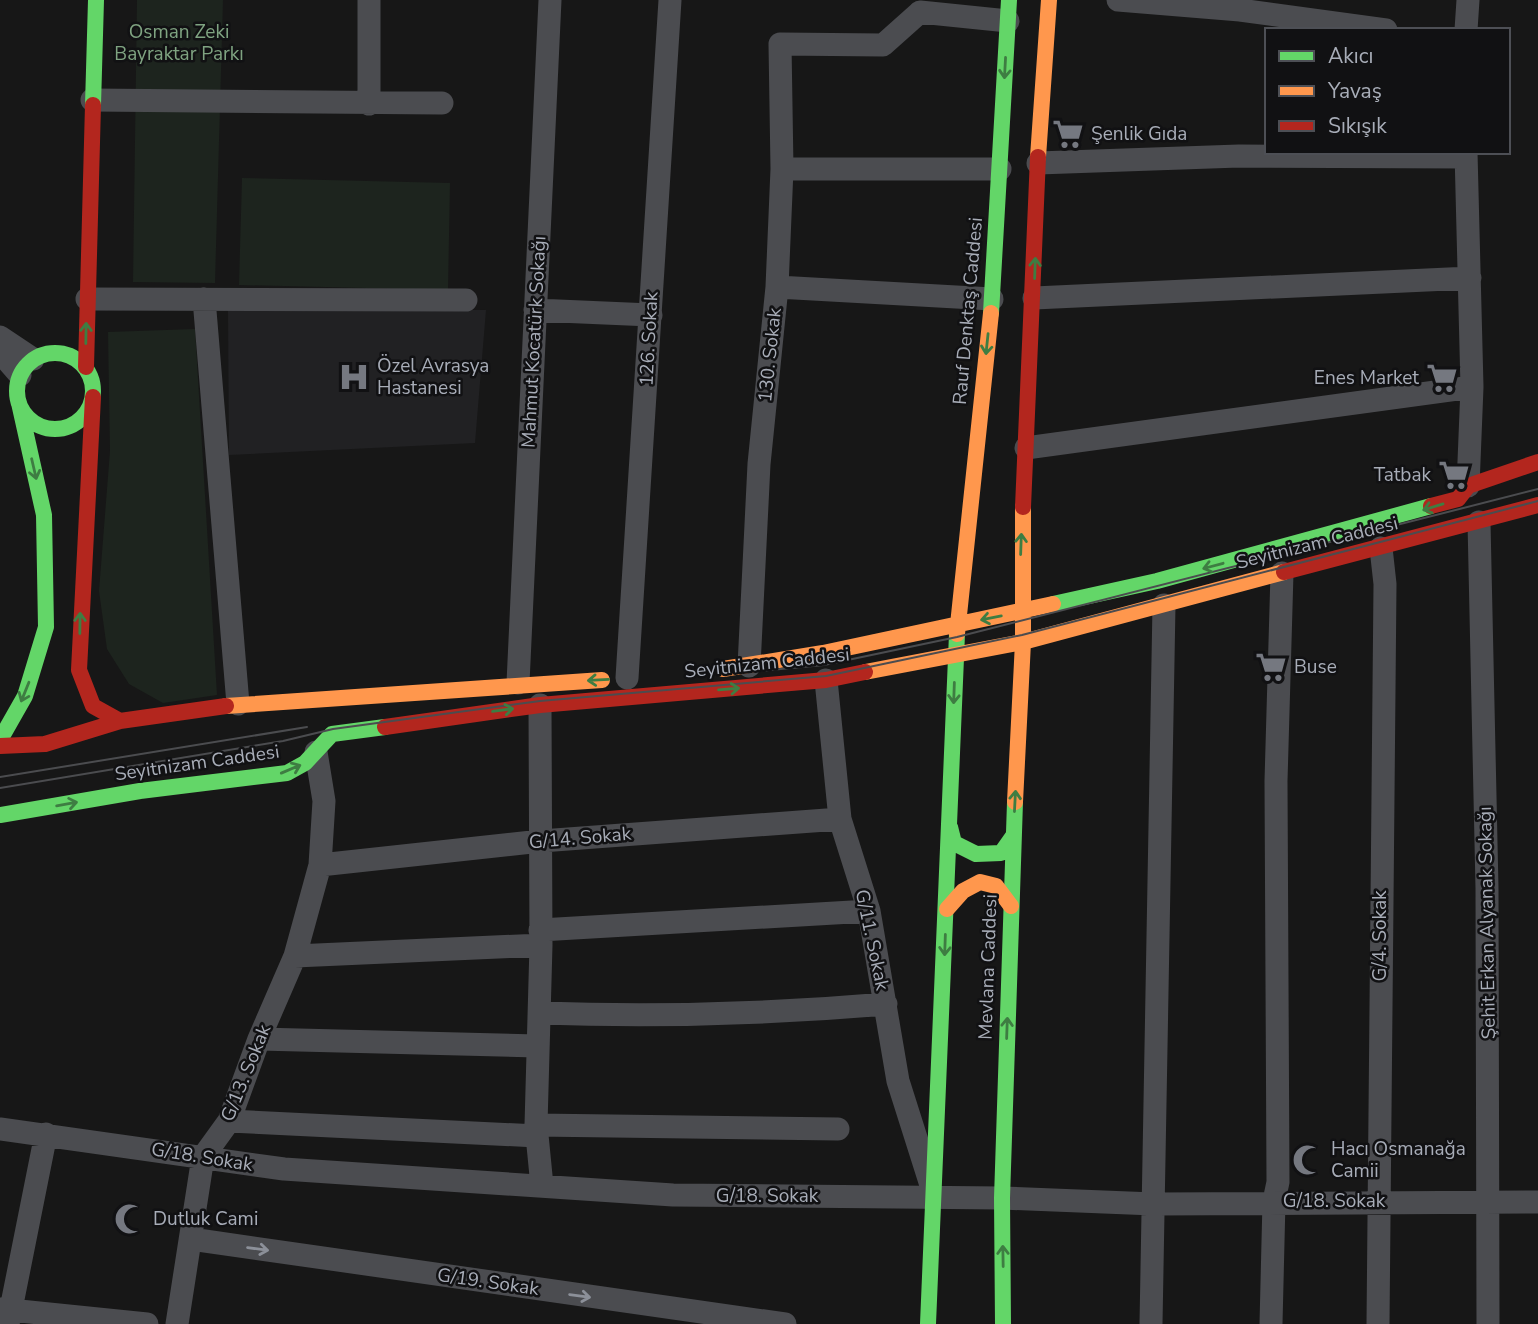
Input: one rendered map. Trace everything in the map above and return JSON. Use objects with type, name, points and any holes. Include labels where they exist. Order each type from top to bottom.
[{"type":"main road","points":[[96,0],[86,367],[93,386],[93,397],[79,670],[93,706],[120,721]]},
{"type":"main road","points":[[1021,612],[1020,560],[1034,298],[1038,163],[1049,0]]},
{"type":"main road","name":"Rauf Denktaş Caddesi","points":[[934,1197],[955,656],[992,299],[1008,10]]},
{"type":"main road","points":[[72,317],[87,299]]},
{"type":"main road","points":[[0,740],[25,696],[46,627],[44,515],[19,403],[32,363],[57,336]]},
{"type":"main road","points":[[32,363],[66,354],[86,367]]},
{"type":"main road","points":[[19,403],[34,423],[59,429],[82,419],[93,397]]},
{"type":"main road","name":"Seyitnizam Caddesi","points":[[709,670],[749,666],[957,625],[1157,581],[1374,525],[1458,499],[1468,486],[1538,462]]},
{"type":"main road","name":"Seyitnizam Caddesi","points":[[0,815],[140,791],[287,773],[304,763],[332,734],[540,705],[827,680],[955,656],[1023,642],[1538,505]]},
{"type":"main road","name":"Mevlana Caddesi","points":[[1003,1324],[1002,1198],[1013,836],[1023,642],[1021,612]]},
{"type":"main road","points":[[0,746],[45,744],[120,721],[238,704],[518,683],[634,678]]},
{"type":"main road","points":[[950,827],[954,843],[976,854],[1001,853],[1013,836]]},
{"type":"main road","points":[[947,909],[964,888],[984,881],[996,885],[1005,893],[1011,906]]},
{"type":"main road","points":[[928,1324],[934,1197]]},
{"type":"street","points":[[369,0],[369,104]]},
{"type":"street","name":"Mahmut Kocatürk Sokağı","points":[[518,683],[550,0]]},
{"type":"street","name":"126. Sokak","points":[[634,678],[651,315],[670,0]]},
{"type":"street","points":[[1118,0],[1240,10],[1371,28]]},
{"type":"street","points":[[1466,28],[1468,0]]},
{"type":"street","points":[[916,6],[1008,10]]},
{"type":"street","name":"130. Sokak","points":[[749,666],[760,464],[777,287],[782,169],[780,44],[883,45],[916,6]]},
{"type":"street","points":[[92,100],[442,103]]},
{"type":"street","points":[[1038,163],[1239,156],[1466,155],[1472,387],[1468,486]]},
{"type":"street","points":[[782,169],[1000,169]]},
{"type":"street","points":[[1034,298],[1470,278]]},
{"type":"street","points":[[777,287],[992,299]]},
{"type":"street","points":[[87,299],[466,300]]},
{"type":"street","points":[[204,299],[238,704]]},
{"type":"street","points":[[535,310],[651,315]]},
{"type":"street","points":[[0,337],[32,363]]},
{"type":"street","points":[[0,352],[32,363]]},
{"type":"street","points":[[1026,448],[1472,387]]},
{"type":"street","name":"Şehit Erkan Alyanak Sokağı","points":[[1479,522],[1489,1202],[1488,1324]]},
{"type":"street","name":"G/4. Sokak","points":[[1378,1324],[1385,584],[1381,548]]},
{"type":"street","points":[[1271,1324],[1274,1201],[1279,1182],[1276,781],[1282,573]]},
{"type":"street","points":[[1152,1324],[1164,605]]},
{"type":"street","name":"G/11. Sokak","points":[[827,680],[840,819],[869,911],[898,1081],[934,1197]]},
{"type":"street","points":[[540,705],[541,938],[536,1131],[542,1186]]},
{"type":"street","name":"G/13. Sokak","points":[[177,1324],[203,1157],[229,1121],[259,1039],[295,956],[320,865],[324,801],[316,752]]},
{"type":"street","name":"G/14. Sokak","points":[[320,865],[541,841],[840,819]]},
{"type":"street","points":[[295,956],[869,911]]},
{"type":"street","points":[[540,1013],[777,1013],[886,1003]]},
{"type":"street","points":[[259,1039],[537,1046]]},
{"type":"street","points":[[229,1121],[536,1131],[838,1129]]},
{"type":"street","name":"G/18. Sokak","points":[[0,1129],[284,1170],[673,1195],[1002,1198],[1154,1204],[1274,1201],[1538,1202]]},
{"type":"street","points":[[46,1134],[6,1314],[148,1324]]},
{"type":"street","name":"G/19. Sokak","points":[[191,1239],[700,1319],[785,1324]]},
{"type":"shaded area","name":"Özel Avrasya Hastanesi","points":[[228,309],[486,310],[475,443],[229,455]]},
{"type":"green space","name":"Osman Zeki Bayraktar Parkı","points":[[137,0],[223,0],[215,283],[133,282]]},
{"type":"green space","points":[[242,178],[450,183],[448,290],[239,285]]},
{"type":"green space","points":[[195,329],[217,695],[163,703],[129,684],[107,649],[99,591],[110,451],[108,332]]},
{"type":"tram line","points":[[758,671],[824,665],[957,637],[1538,489]]},
{"type":"tram line","points":[[0,788],[283,741],[333,729],[540,701],[826,676],[1022,635],[1538,501]]},
{"type":"tram line","points":[[0,777],[307,727]]},
{"type":"traffic: fast","points":[[93,105],[96,0]]},
{"type":"traffic: fast","points":[[991,313],[1009,0]]},
{"type":"traffic: fast","points":[[55,353],[70,356],[82,364],[90,376],[93,391],[90,406],[82,418],[70,426],[55,429],[40,426],[28,418],[20,406],[17,391],[20,376],[28,364],[40,356],[55,353]]},
{"type":"traffic: fast","points":[[0,740],[25,696],[46,627],[44,515],[19,403]]},
{"type":"traffic: fast","points":[[1053,604],[1157,581],[1431,506]]},
{"type":"traffic: fast","points":[[928,1324],[957,634]]},
{"type":"traffic: fast","points":[[0,815],[140,791],[287,773],[305,763],[332,734],[385,727]]},
{"type":"traffic: fast","points":[[1003,1324],[1002,1198],[1015,802]]},
{"type":"traffic: fast","points":[[950,827],[954,843],[976,854],[1001,853],[1013,836]]},
{"type":"traffic: slow","points":[[1038,157],[1049,0]]},
{"type":"traffic: slow","points":[[957,634],[991,313]]},
{"type":"traffic: slow","points":[[1015,802],[1023,642],[1023,507]]},
{"type":"traffic: slow","points":[[865,672],[1023,642],[1284,572]]},
{"type":"traffic: slow","points":[[723,669],[823,653],[1053,604]]},
{"type":"traffic: slow","points":[[226,706],[602,680]]},
{"type":"traffic: slow","points":[[947,909],[963,891],[980,882],[996,886],[1011,906]]},
{"type":"traffic: jam","points":[[86,367],[93,105]]},
{"type":"traffic: jam","points":[[1023,507],[1038,157]]},
{"type":"traffic: jam","points":[[93,397],[79,670],[93,706],[120,721]]},
{"type":"traffic: jam","points":[[1431,506],[1458,499],[1468,486],[1538,462]]},
{"type":"traffic: jam","points":[[1284,572],[1538,505]]},
{"type":"traffic: jam","points":[[385,727],[540,705],[826,680],[865,672]]},
{"type":"traffic: jam","points":[[0,746],[45,744],[120,721],[226,706]]},
{"type":"place","name":"Şenlik Gıda","points":[[1068,134]]},
{"type":"place","name":"Özel Avrasya Hastanesi","points":[[354,377]]},
{"type":"place","name":"Enes Market","points":[[1442,378]]},
{"type":"place","name":"Tatbak","points":[[1454,475]]},
{"type":"place","name":"Buse","points":[[1271,667]]},
{"type":"place","name":"Hacı Osmanağa Camii","points":[[1308,1160]]},
{"type":"place","name":"Dutluk Cami","points":[[130,1219]]}]
